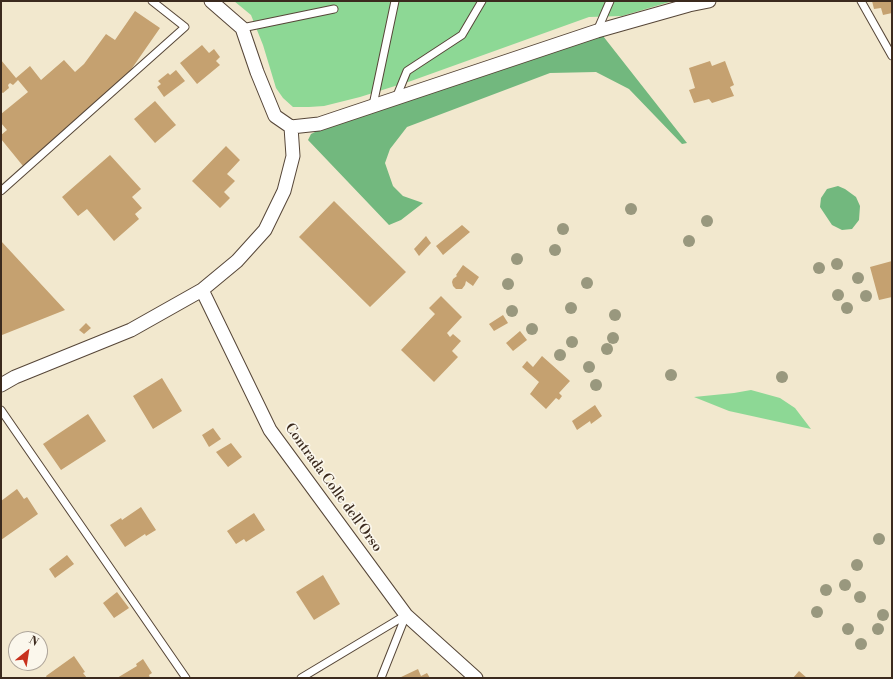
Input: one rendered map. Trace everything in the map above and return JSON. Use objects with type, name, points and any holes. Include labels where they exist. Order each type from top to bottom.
[{"type":"street","points":[[211,1],[242,28],[257,72],[275,116],[291,127],[318,124],[597,31],[689,3],[709,1]]},
{"type":"street","points":[[1,384],[131,330],[202,290],[237,261],[265,230],[284,191],[293,156],[291,127]]},
{"type":"street","name":"Contrada Colle dell'Orso","points":[[202,290],[270,430],[406,615],[476,678]]},
{"type":"lane","points":[[1,192],[185,27],[152,1]]},
{"type":"lane","points":[[374,105],[395,1]]},
{"type":"lane","points":[[396,98],[407,71],[462,35],[482,1]]},
{"type":"lane","points":[[597,31],[610,1]]},
{"type":"lane","points":[[861,1],[892,56]]},
{"type":"lane","points":[[242,28],[334,10]]},
{"type":"lane","points":[[1,410],[186,678]]},
{"type":"lane","points":[[301,678],[406,615]]},
{"type":"lane","points":[[381,678],[406,615]]},
{"type":"green space","points":[[234,1],[673,1],[622,16],[589,17],[411,81],[360,97],[324,106],[293,107],[283,98],[276,88],[263,45],[251,15]]},
{"type":"green space","points":[[603,36],[687,143],[682,144],[629,89],[596,72],[550,73],[407,127],[390,149],[385,163],[393,186],[403,196],[423,203],[401,220],[389,225],[308,140],[311,134],[319,130],[375,108]]},
{"type":"green space","points":[[838,186],[856,197],[860,206],[859,220],[852,229],[842,230],[832,225],[820,207],[821,198],[827,189]]},
{"type":"green space","points":[[751,390],[780,398],[795,408],[811,429],[729,411],[694,397]]},
{"type":"building","points":[[872,1],[892,1],[892,13],[883,15],[881,8],[874,9]]},
{"type":"building","points":[[135,11],[160,28],[128,74],[109,93],[23,166],[1,139],[1,135],[7,130],[1,123],[1,114],[28,92],[18,80],[13,85],[10,83],[8,85],[9,88],[3,93],[1,92],[1,60],[16,78],[30,66],[41,80],[64,60],[75,72],[84,64],[106,34],[115,40]]},
{"type":"building","points":[[202,45],[209,53],[214,49],[220,57],[216,61],[220,65],[197,84],[180,63]]},
{"type":"building","points":[[710,61],[712,66],[725,61],[734,85],[730,87],[734,96],[712,103],[709,99],[694,103],[689,90],[695,88],[689,68]]},
{"type":"building","points":[[176,70],[185,81],[164,97],[157,87],[161,84],[158,81],[168,73],[170,75]]},
{"type":"building","points":[[155,101],[176,125],[155,143],[134,119]]},
{"type":"building","points":[[226,146],[240,160],[227,174],[235,181],[224,192],[230,198],[220,208],[192,181]]},
{"type":"building","points":[[110,155],[141,189],[132,197],[142,208],[135,214],[139,219],[114,241],[87,209],[78,216],[62,197]]},
{"type":"building","points":[[334,201],[406,272],[370,307],[299,237]]},
{"type":"building","points":[[462,225],[470,232],[443,255],[436,246]]},
{"type":"building","points":[[426,236],[431,243],[419,256],[414,249]]},
{"type":"building","points":[[1,241],[65,310],[2,335]]},
{"type":"building","points":[[892,261],[892,297],[879,300],[870,267]]},
{"type":"building","points":[[463,265],[479,277],[473,286],[466,281],[462,289],[456,289],[452,282]]},
{"type":"building","points":[[441,296],[462,317],[447,333],[450,337],[453,334],[461,341],[452,351],[458,357],[434,382],[401,350],[435,314],[429,308]]},
{"type":"building","points":[[503,315],[508,323],[494,331],[489,324]]},
{"type":"building","points":[[86,323],[91,328],[84,334],[79,330]]},
{"type":"building","points":[[520,331],[527,340],[513,351],[506,343]]},
{"type":"building","points":[[542,356],[570,381],[559,393],[562,396],[559,400],[556,398],[546,409],[530,394],[539,382],[522,367],[527,361],[533,367]]},
{"type":"building","points":[[162,378],[182,411],[153,429],[133,396]]},
{"type":"building","points":[[595,405],[602,416],[591,424],[590,421],[577,430],[572,421]]},
{"type":"building","points":[[88,414],[106,441],[61,470],[43,444]]},
{"type":"building","points":[[213,428],[221,439],[209,447],[202,435]]},
{"type":"building","points":[[231,443],[242,457],[228,467],[216,452]]},
{"type":"building","points":[[17,489],[24,499],[27,497],[38,514],[1,540],[1,501]]},
{"type":"building","points":[[141,507],[156,530],[146,536],[145,534],[125,547],[110,525],[121,518],[122,520]]},
{"type":"building","points":[[254,513],[265,530],[246,542],[244,539],[236,544],[227,531]]},
{"type":"building","points":[[67,555],[74,564],[55,578],[49,569]]},
{"type":"building","points":[[323,575],[340,604],[314,620],[296,592]]},
{"type":"building","points":[[117,592],[129,608],[114,618],[103,603]]},
{"type":"building","points":[[74,656],[85,672],[83,673],[87,678],[47,678],[46,676]]},
{"type":"building","points":[[143,659],[152,673],[149,675],[150,678],[117,678],[137,666],[136,664]]},
{"type":"building","points":[[418,669],[421,676],[427,673],[430,678],[399,678]]},
{"type":"building","points":[[799,671],[807,678],[793,678]]}]
